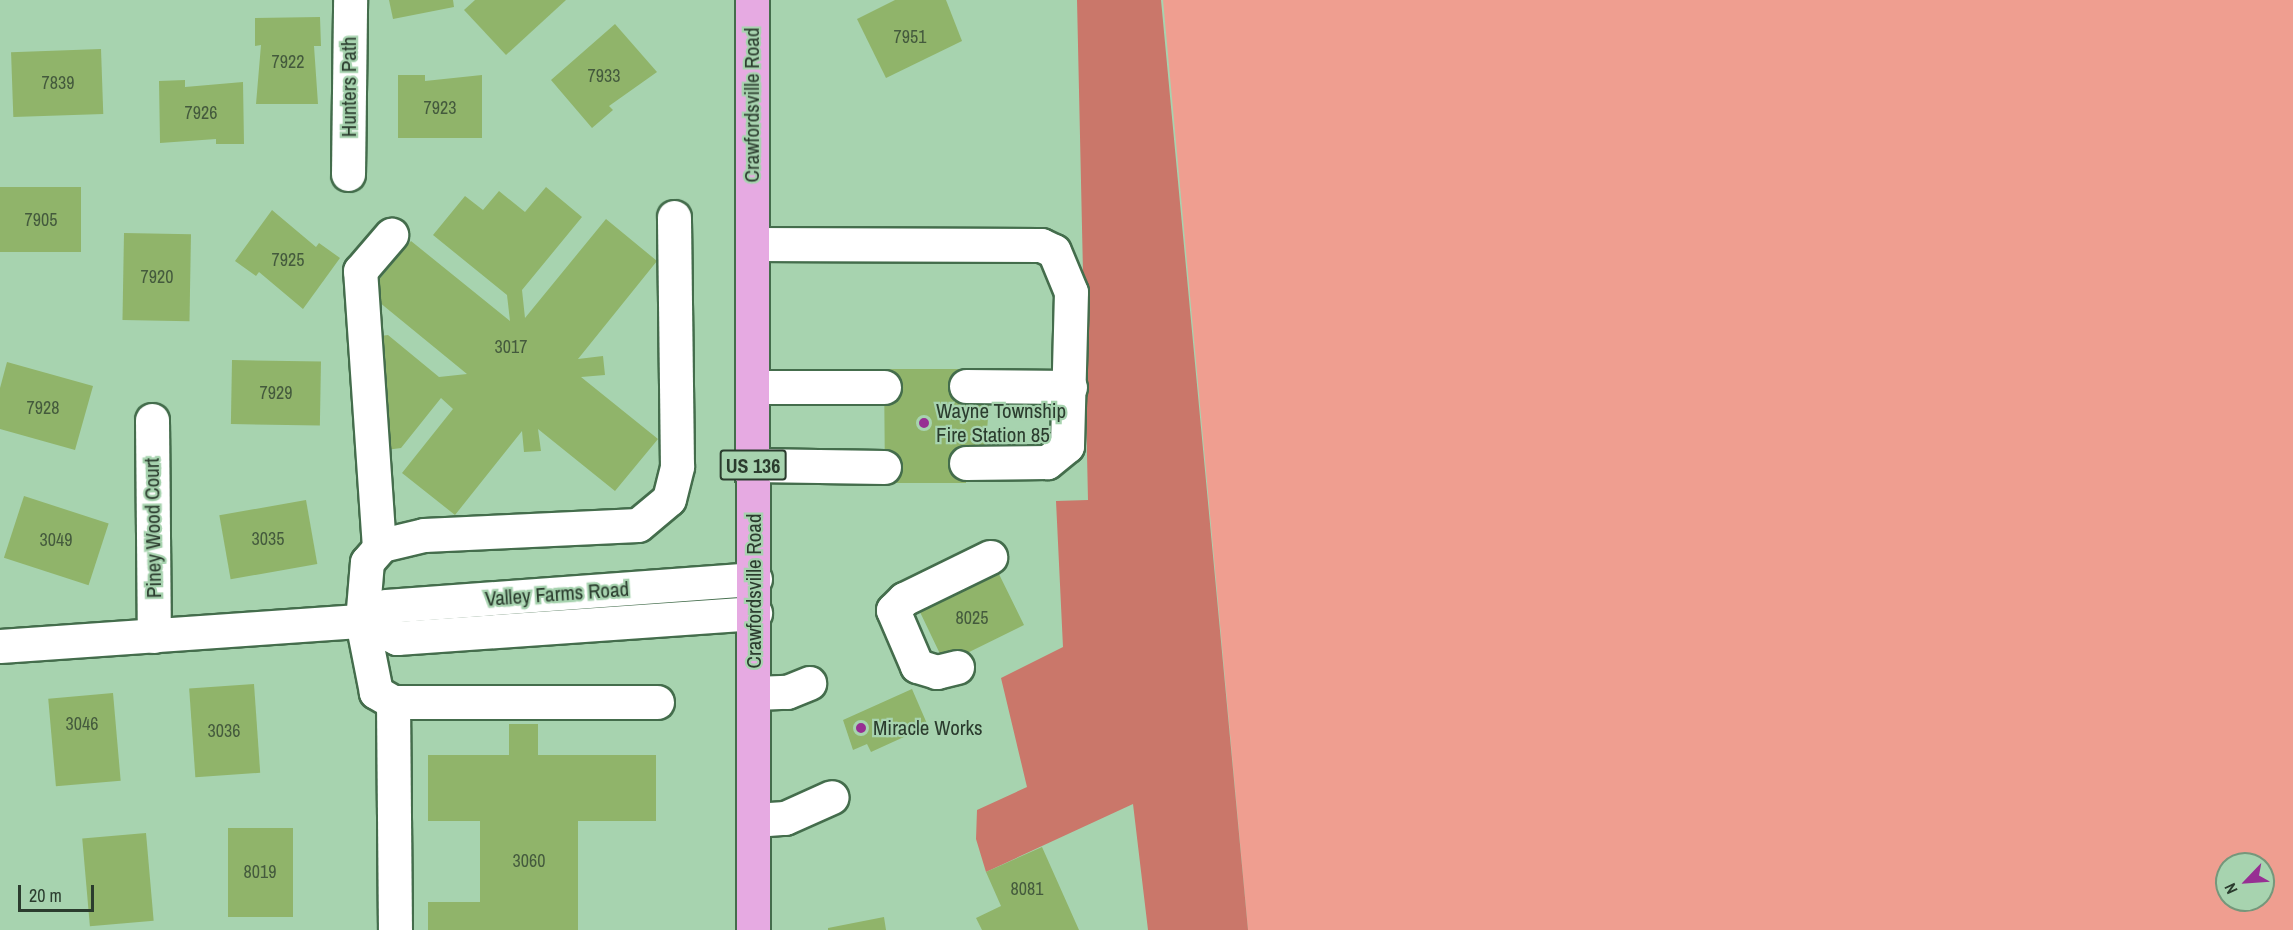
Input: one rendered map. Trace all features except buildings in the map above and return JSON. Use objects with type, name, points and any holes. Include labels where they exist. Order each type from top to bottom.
[{"type":"main road","name":"Crawfordsville Road","points":[[753,0],[755,579],[753,930]]},
{"type":"street","name":"Hunters Path","points":[[348,174],[350,0]]},
{"type":"street","points":[[657,702],[393,702],[376,692],[362,621],[367,562],[379,548],[424,535],[638,525],[669,499],[677,466],[674,217]]},
{"type":"street","points":[[379,548],[360,271],[392,236]]},
{"type":"street","points":[[753,244],[888,252],[1048,247],[1068,280],[1060,324],[1070,387],[1070,439],[1056,456],[1038,463],[966,463]]},
{"type":"street","points":[[753,387],[884,387]]},
{"type":"street","points":[[966,387],[1070,387]]},
{"type":"street","name":"Piney Wood Court","points":[[152,420],[154,636]]},
{"type":"street","points":[[753,465],[884,467]]},
{"type":"street","points":[[957,668],[921,669],[901,641],[893,610],[898,602],[990,557]]},
{"type":"street","name":"Valley Farms Road","points":[[0,646],[362,621],[386,606],[755,579]]},
{"type":"street","name":"Valley Farms Road","points":[[362,621],[397,638],[755,613]]},
{"type":"street","points":[[754,693],[787,692],[809,683]]},
{"type":"street","points":[[393,702],[395,930]]},
{"type":"street","points":[[754,820],[785,818],[831,797]]},
{"type":"shaded area","points":[[1077,0],[1161,0],[1248,930],[1148,930],[1133,804],[986,872],[976,839],[977,810],[1027,787],[1001,678],[1063,647],[1056,501],[1088,500]]},
{"type":"shaded area","points":[[1163,0],[2293,0],[2293,930],[1248,930]]},
{"type":"place","name":"Wayne Township Fire Station 85","points":[[924,423]]},
{"type":"place","name":"Miracle Works","points":[[861,728]]}]
